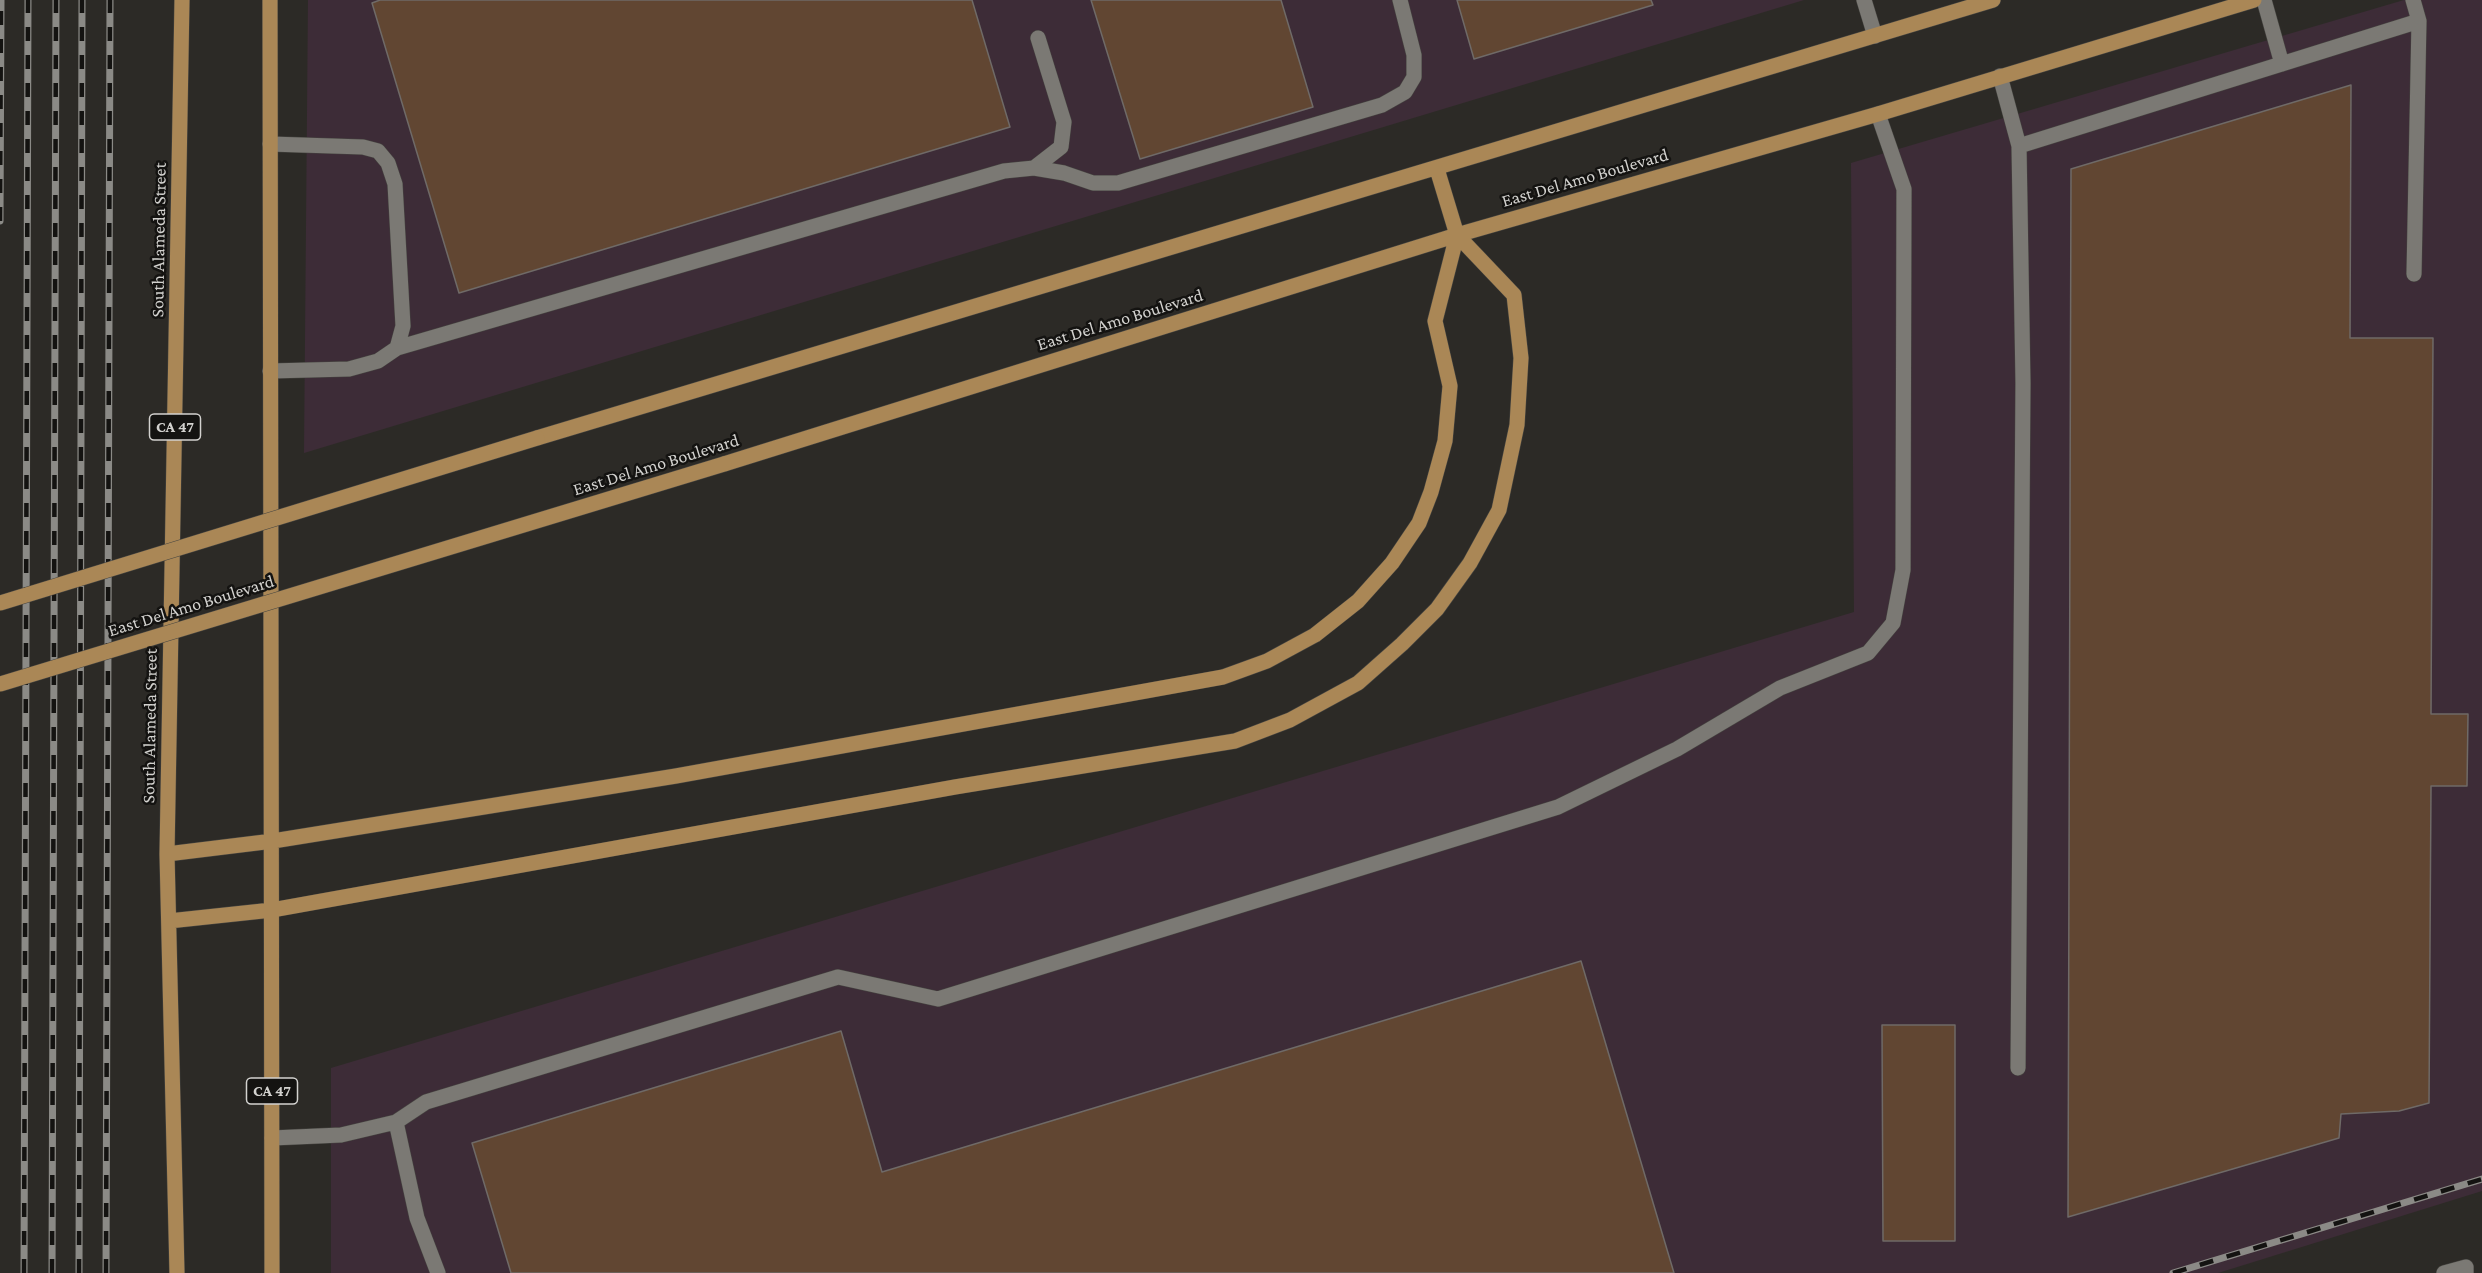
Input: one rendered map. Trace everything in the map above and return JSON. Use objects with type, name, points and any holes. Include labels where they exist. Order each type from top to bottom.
[{"type":"main road","name":"South Alameda Street","points":[[177,1273],[167,854],[182,0]]},
{"type":"main road","name":"CA 47","points":[[270,0],[272,1273]]},
{"type":"main road","points":[[0,603],[537,438],[1993,0]]},
{"type":"main road","name":"East Del Amo Boulevard","points":[[0,684],[724,464],[1457,235],[1878,114],[2254,0]]},
{"type":"main road","points":[[169,921],[272,910],[955,787],[1235,741],[1290,720],[1358,683],[1437,609],[1470,564],[1499,510],[1517,425],[1521,358],[1514,295],[1457,235],[1437,169]]},
{"type":"main road","points":[[167,854],[273,841],[676,776],[1223,677],[1267,661],[1316,635],[1358,601],[1392,563],[1419,523],[1431,492],[1445,441],[1450,386],[1435,321],[1457,235]]},
{"type":"lane","points":[[270,371],[349,369],[378,361],[397,348],[1004,171],[1034,168],[1065,173],[1093,183],[1118,183],[1382,105],[1405,92],[1414,77],[1414,55],[1400,0]]},
{"type":"lane","points":[[1864,0],[1875,36]]},
{"type":"lane","points":[[2264,0],[2282,64]]},
{"type":"lane","points":[[2413,0],[2419,21],[2414,274]]},
{"type":"lane","points":[[2019,146],[2419,21]]},
{"type":"lane","points":[[1034,168],[1061,147],[1064,122],[1038,38]]},
{"type":"lane","points":[[2000,76],[2019,146],[2023,383],[2018,1068]]},
{"type":"lane","points":[[272,1138],[341,1135],[396,1122],[426,1102],[838,977],[938,999],[1558,807],[1677,749],[1780,688],[1868,653],[1893,623],[1903,570],[1904,189],[1878,114]]},
{"type":"lane","points":[[270,144],[363,147],[378,151],[388,163],[395,184],[403,326],[397,348]]},
{"type":"lane","points":[[396,1122],[417,1218],[438,1273]]},
{"type":"lane","points":[[2444,1273],[2466,1267],[2466,1273]]},
{"type":"shaded area","points":[[308,0],[1804,0],[304,453]]},
{"type":"shaded area","points":[[2404,0],[2482,0],[2482,1191],[2218,1273],[331,1273],[331,1068],[1854,612],[1851,163]]},
{"type":"building","points":[[380,0],[972,0],[1010,127],[459,293],[372,3]]},
{"type":"building","points":[[1091,0],[1281,0],[1313,107],[1140,159]]},
{"type":"building","points":[[1457,0],[1651,0],[1653,5],[1474,59]]},
{"type":"building","points":[[2351,85],[2350,338],[2433,338],[2431,714],[2468,714],[2467,786],[2431,786],[2429,1103],[2399,1111],[2341,1114],[2339,1138],[2068,1217],[2071,169]]},
{"type":"building","points":[[1581,961],[1674,1273],[511,1273],[472,1143],[841,1031],[882,1172]]},
{"type":"building","points":[[1882,1025],[1955,1025],[1955,1241],[1883,1241]]},
{"type":"railway","points":[[0,221],[1,0]]},
{"type":"railway","points":[[24,1273],[28,0]]},
{"type":"railway","points":[[52,1273],[56,0]]},
{"type":"railway","points":[[79,1273],[82,0]]},
{"type":"railway","points":[[106,1273],[110,0]]},
{"type":"railway","points":[[2173,1273],[2482,1179]]}]
